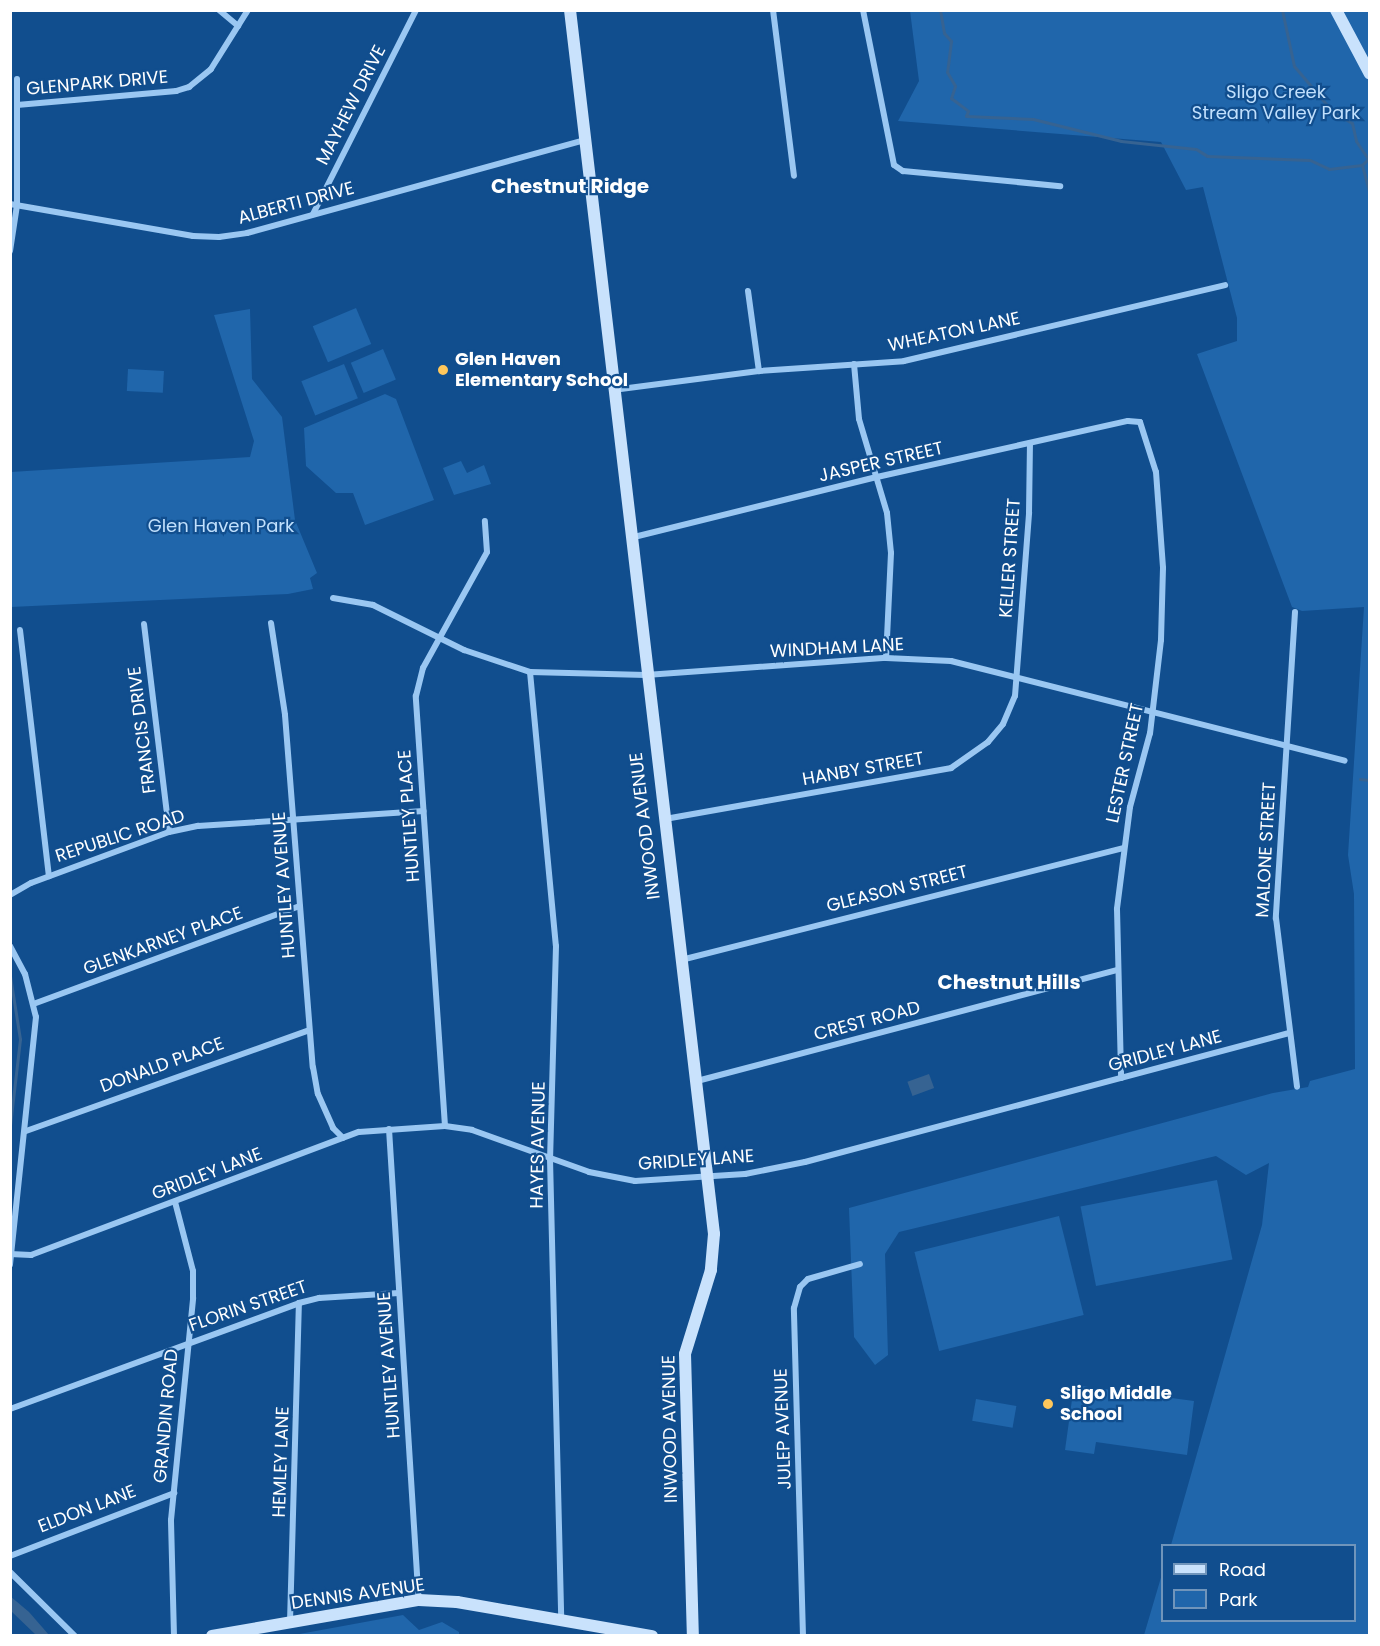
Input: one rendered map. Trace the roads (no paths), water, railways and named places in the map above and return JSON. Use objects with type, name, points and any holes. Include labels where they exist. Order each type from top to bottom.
[{"type":"street","points":[[219,10],[238,26]]},
{"type":"street","name":"GLENPARK DRIVE","points":[[17,105],[176,91],[189,87],[211,69],[248,10]]},
{"type":"street","name":"MAYHEW DRIVE","points":[[313,214],[416,10]]},
{"type":"street","name":"INWOOD AVENUE","points":[[570,10],[714,1252],[685,1354],[693,1635]]},
{"type":"street","points":[[773,10],[794,176]]},
{"type":"street","points":[[863,10],[894,165],[903,171],[1060,186]]},
{"type":"street","points":[[1336,10],[1370,74]]},
{"type":"street","points":[[10,251],[14,205],[17,79]]},
{"type":"street","name":"ALBERTI DRIVE","points":[[14,205],[193,236],[219,237],[247,233],[584,140]]},
{"type":"street","name":"WHEATON LANE","points":[[613,390],[759,371],[904,361],[1225,285]]},
{"type":"street","points":[[748,291],[759,371]]},
{"type":"street","points":[[854,364],[859,419],[887,513],[891,553],[886,657]]},
{"type":"street","name":"JASPER STREET","points":[[630,538],[1030,442],[1128,421],[1140,422]]},
{"type":"street","name":"LESTER STREET","points":[[1121,1078],[1117,909],[1123,848],[1152,711],[1161,640],[1163,568],[1156,472],[1140,422]]},
{"type":"street","name":"KELLER STREET","points":[[1017,676],[1030,442]]},
{"type":"street","name":"HUNTLEY PLACE","points":[[445,1126],[416,696],[423,669],[487,552],[485,521]]},
{"type":"street","name":"WINDHAM LANE","points":[[333,598],[374,605],[488,661],[530,672],[646,675],[886,657],[951,661],[1345,761]]},
{"type":"street","name":"MALONE STREET","points":[[1295,612],[1276,918],[1297,1087]]},
{"type":"street","name":"HUNTLEY AVENUE","points":[[271,623],[285,715],[309,1030],[318,1095],[333,1128],[343,1138]]},
{"type":"street","name":"FRANCIS DRIVE","points":[[144,624],[169,832]]},
{"type":"street","points":[[20,630],[50,876]]},
{"type":"street","name":"HAYES AVENUE","points":[[530,672],[556,946],[550,1160],[561,1620]]},
{"type":"street","name":"HANBY STREET","points":[[663,820],[951,768],[971,757],[1003,724],[1015,696],[1017,676]]},
{"type":"street","name":"REPUBLIC ROAD","points":[[10,895],[50,876],[169,832],[424,811]]},
{"type":"street","name":"GLEASON STREET","points":[[679,961],[1123,848]]},
{"type":"street","name":"GLENKARNEY PLACE","points":[[36,1003],[300,906]]},
{"type":"street","points":[[10,946],[36,1003],[36,1048],[10,1265]]},
{"type":"street","name":"CREST ROAD","points":[[694,1082],[1117,970]]},
{"type":"street","name":"DONALD PLACE","points":[[26,1131],[290,1033],[309,1030]]},
{"type":"street","name":"GRIDLEY LANE","points":[[11,1254],[32,1256],[343,1138],[389,1129],[445,1126],[491,1136],[550,1160],[589,1172],[635,1181],[706,1178],[806,1162],[1289,1033]]},
{"type":"street","name":"HUNTLEY AVENUE","points":[[389,1129],[419,1600]]},
{"type":"street","name":"GRANDIN ROAD","points":[[174,1635],[174,1493],[193,1271],[175,1202]]},
{"type":"street","name":"JULEP AVENUE","points":[[804,1635],[794,1308],[800,1287],[808,1279],[860,1264]]},
{"type":"street","name":"FLORIN STREET","points":[[10,1408],[300,1303],[319,1298],[399,1293]]},
{"type":"street","name":"HEMLEY LANE","points":[[290,1622],[300,1303]]},
{"type":"street","name":"ELDON LANE","points":[[10,1556],[174,1493]]},
{"type":"street","points":[[10,1572],[75,1635]]},
{"type":"street","name":"DENNIS AVENUE","points":[[212,1635],[419,1600],[457,1602],[652,1635]]},
{"type":"waterway","points":[[940,10],[944,33],[951,41],[947,72],[955,86],[951,98],[968,111],[966,116],[1033,119],[1121,141],[1196,149],[1207,156],[1310,160],[1329,169],[1362,165]]},
{"type":"waterway","points":[[1282,10],[1294,66],[1332,111],[1352,123],[1356,141],[1368,159],[1362,165],[1370,195]]},
{"type":"waterway","points":[[1360,779],[1370,780]]},
{"type":"waterway","points":[[10,976],[20,1039],[10,1125]]},
{"type":"place","name":"Glen Haven Elementary School","points":[[443,370]]},
{"type":"place","name":"Sligo Middle School","points":[[1048,1404]]},
{"type":"district","name":"Chestnut Ridge","points":[[570,186]]},
{"type":"district","name":"Chestnut Hills","points":[[1009,982]]},
{"type":"park label","name":"Sligo Creek Stream Valley Park","points":[[1276,103]]},
{"type":"park label","name":"Glen Haven Park","points":[[221,526]]}]
